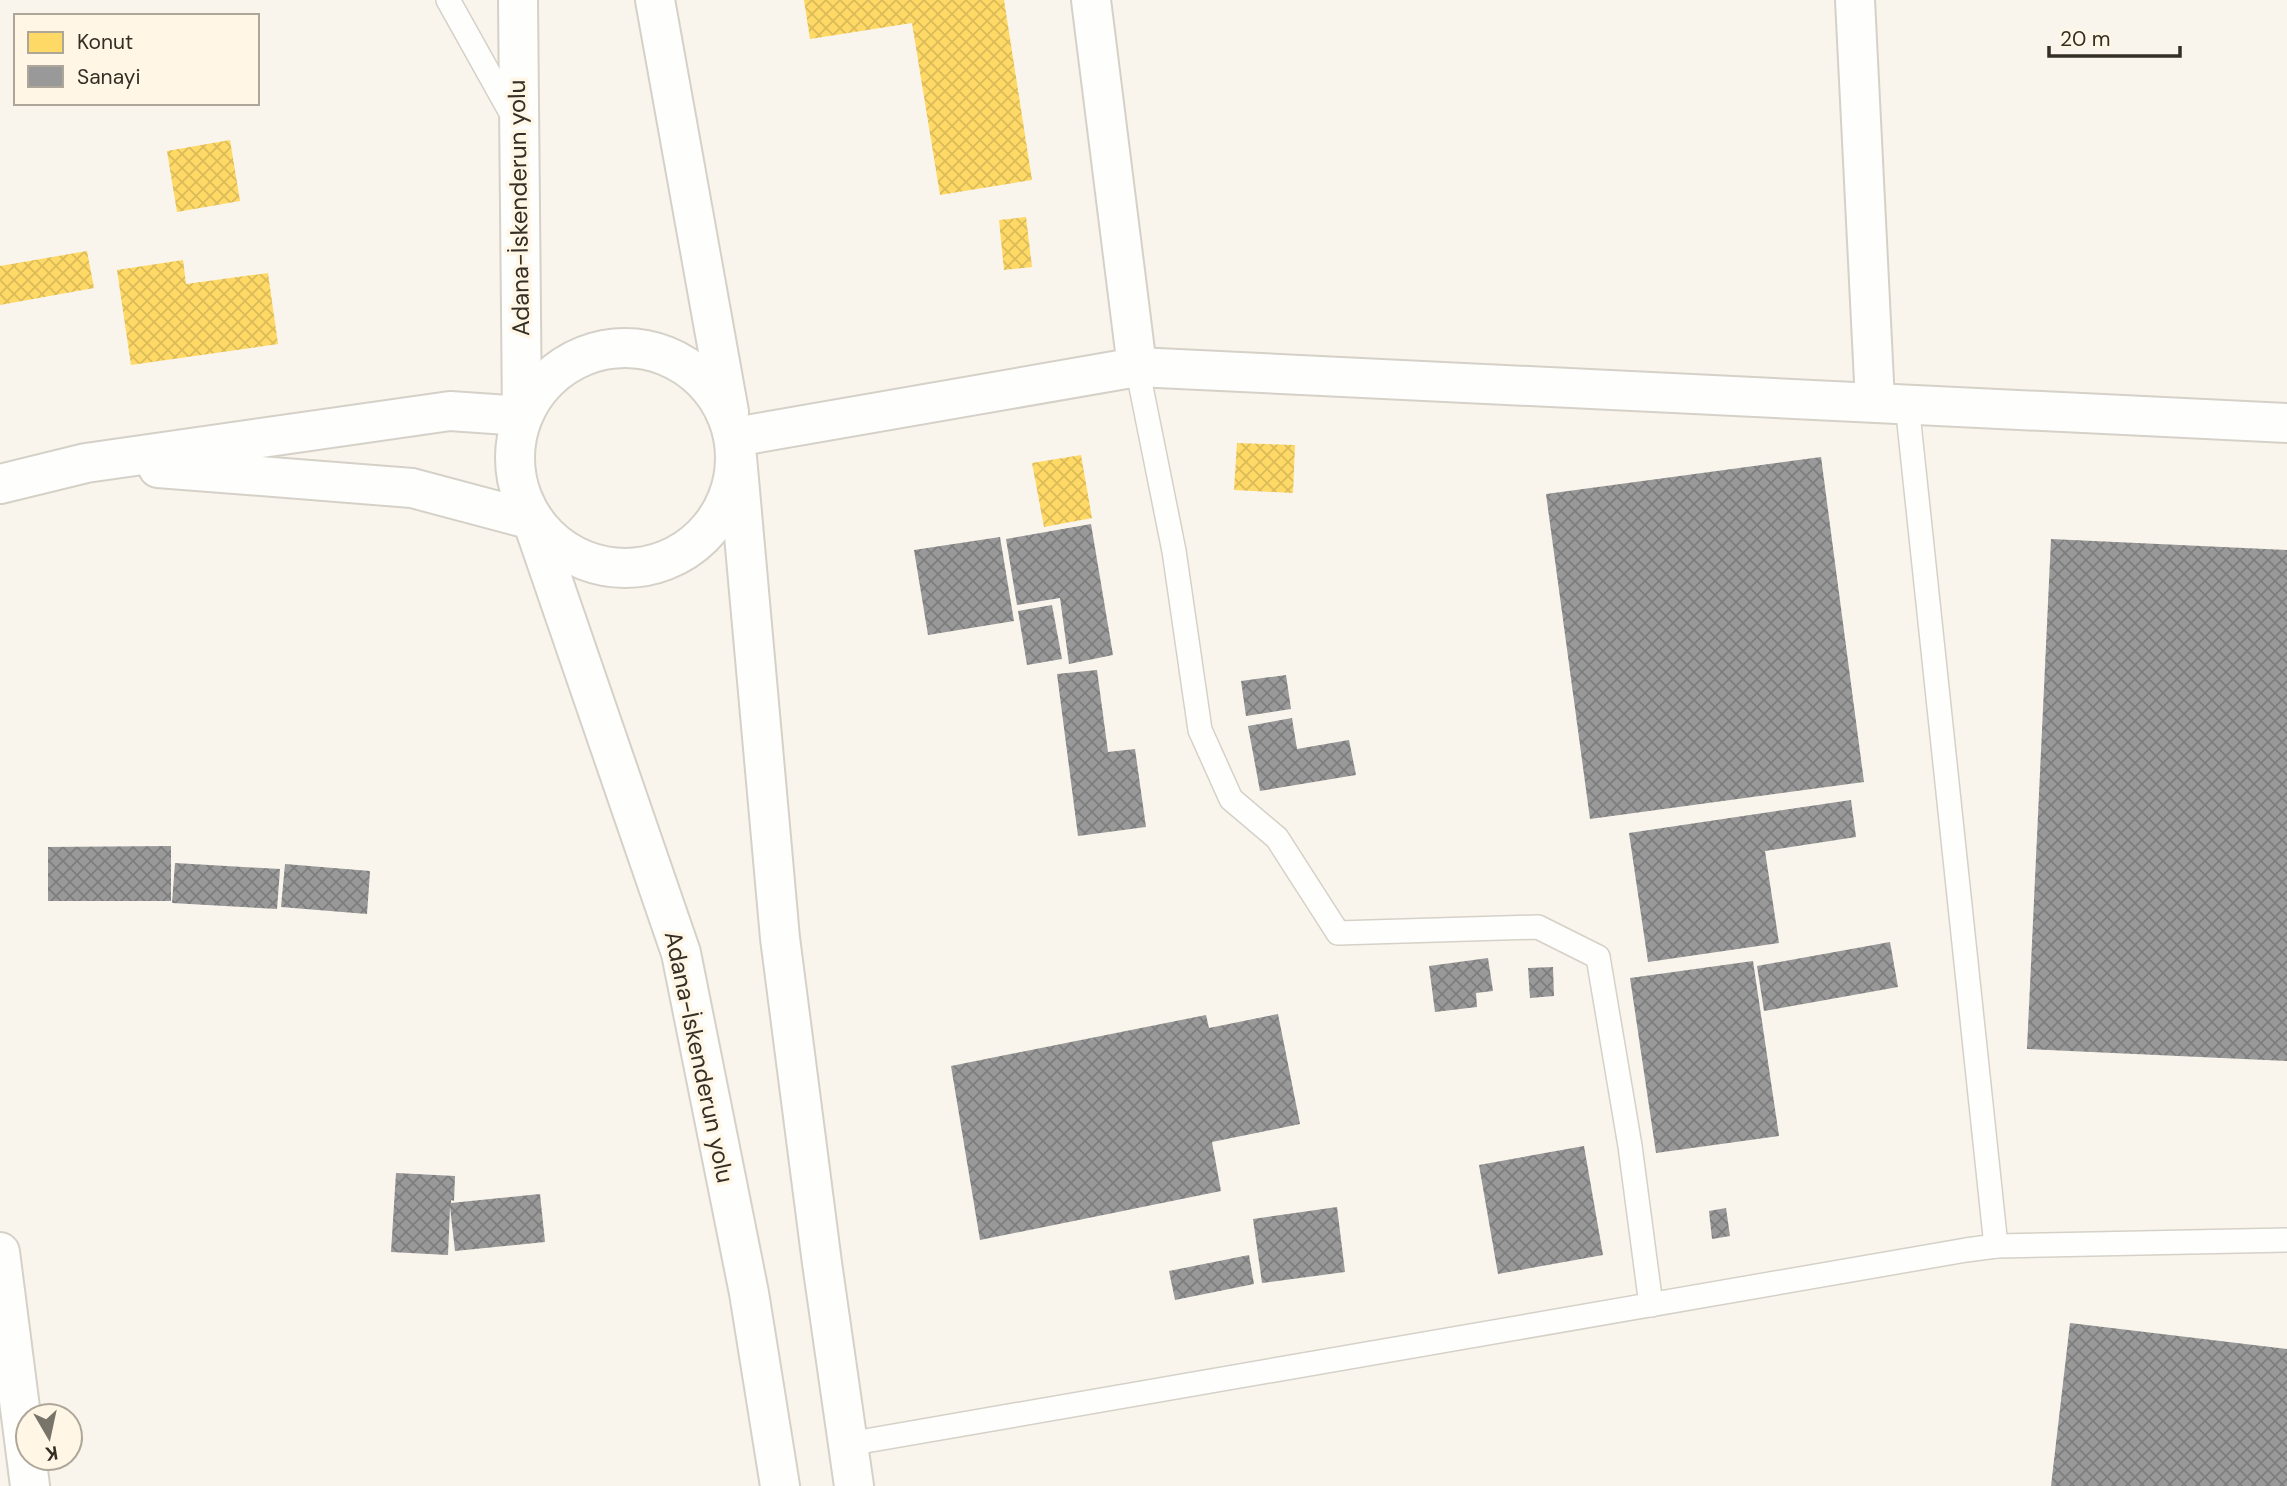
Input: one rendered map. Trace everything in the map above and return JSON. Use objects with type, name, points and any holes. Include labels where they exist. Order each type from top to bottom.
[{"type":"main road","name":"Adana-İskenderun yolu","points":[[517,0],[522,416]]},
{"type":"main road","points":[[655,0],[734,438],[780,938],[855,1486]]},
{"type":"main road","points":[[1091,0],[1138,367]]},
{"type":"main road","points":[[1855,0],[1891,403]]},
{"type":"main road","points":[[608,348],[647,349],[683,363],[712,388],[734,438],[732,492],[715,524],[690,548],[658,564],[623,569],[588,563],[557,547],[533,520],[517,488],[514,452],[522,416],[542,384],[573,360],[608,348]]},
{"type":"main road","points":[[734,438],[1138,367],[2287,424]]},
{"type":"main road","points":[[0,485],[86,463],[450,411],[522,416]]},
{"type":"main road","points":[[86,463],[412,488],[533,520]]},
{"type":"main road","name":"Adana-İskenderun yolu","points":[[533,520],[681,953],[749,1293],[780,1486]]},
{"type":"main road","points":[[0,1252],[30,1486]]},
{"type":"lane","points":[[449,0],[519,127]]},
{"type":"lane","points":[[1138,367],[1174,551],[1200,730],[1231,799],[1277,838],[1338,933],[1538,927],[1598,957],[1630,1146],[1651,1304]]},
{"type":"lane","points":[[1891,403],[1996,1246]]},
{"type":"lane","points":[[848,1444],[1952,1252],[1996,1246],[2287,1240]]},
{"type":"building: Konut","points":[[804,0],[1004,0],[1032,180],[940,195],[912,23],[810,39]]},
{"type":"building: Konut","points":[[230,140],[240,201],[177,212],[167,151]]},
{"type":"building: Konut","points":[[1026,217],[1032,267],[1004,270],[999,220]]},
{"type":"building: Konut","points":[[87,251],[94,288],[0,305],[0,266]]},
{"type":"building: Konut","points":[[183,260],[186,284],[268,273],[278,344],[131,365],[117,270]]},
{"type":"building: Konut","points":[[1237,443],[1295,445],[1293,493],[1234,490]]},
{"type":"building: Konut","points":[[1081,455],[1092,518],[1044,527],[1032,463]]},
{"type":"building: Sanayi","points":[[1821,457],[1864,782],[1590,819],[1546,494]]},
{"type":"building: Sanayi","points":[[1091,524],[1113,655],[1069,664],[1060,598],[1017,605],[1006,539]]},
{"type":"building: Sanayi","points":[[1000,537],[1014,621],[928,635],[914,550]]},
{"type":"building: Sanayi","points":[[2051,539],[2287,550],[2287,1061],[2027,1049]]},
{"type":"building: Sanayi","points":[[1052,605],[1062,659],[1027,665],[1018,611]]},
{"type":"building: Sanayi","points":[[1097,670],[1108,752],[1135,749],[1146,827],[1078,836],[1057,674]]},
{"type":"building: Sanayi","points":[[1286,675],[1291,709],[1246,716],[1241,681]]},
{"type":"building: Sanayi","points":[[1292,718],[1297,749],[1349,740],[1356,775],[1260,791],[1248,726]]},
{"type":"building: Sanayi","points":[[1851,800],[1856,837],[1765,851],[1779,943],[1648,962],[1629,833]]},
{"type":"building: Sanayi","points":[[171,846],[171,901],[48,901],[48,847]]},
{"type":"building: Sanayi","points":[[175,863],[280,869],[277,909],[172,903]]},
{"type":"building: Sanayi","points":[[285,864],[370,871],[367,914],[281,907]]},
{"type":"building: Sanayi","points":[[1890,942],[1898,987],[1764,1011],[1757,966]]},
{"type":"building: Sanayi","points":[[1488,958],[1493,991],[1476,993],[1477,1007],[1435,1012],[1429,966]]},
{"type":"building: Sanayi","points":[[1753,961],[1779,1136],[1656,1153],[1630,978]]},
{"type":"building: Sanayi","points":[[1553,967],[1554,996],[1530,998],[1528,968]]},
{"type":"building: Sanayi","points":[[1278,1014],[1300,1124],[1212,1142],[1221,1191],[980,1240],[951,1066],[1206,1015],[1209,1028]]},
{"type":"building: Sanayi","points":[[1584,1146],[1603,1255],[1498,1274],[1479,1165]]},
{"type":"building: Sanayi","points":[[396,1173],[455,1176],[454,1201],[451,1200],[451,1203],[540,1194],[545,1242],[455,1251],[450,1207],[448,1255],[391,1252]]},
{"type":"building: Sanayi","points":[[1337,1207],[1345,1272],[1262,1283],[1253,1219]]},
{"type":"building: Sanayi","points":[[1726,1208],[1730,1236],[1712,1239],[1709,1211]]},
{"type":"building: Sanayi","points":[[1249,1255],[1254,1284],[1175,1300],[1169,1271]]},
{"type":"building: Sanayi","points":[[2070,1323],[2287,1349],[2287,1486],[2051,1486]]}]
